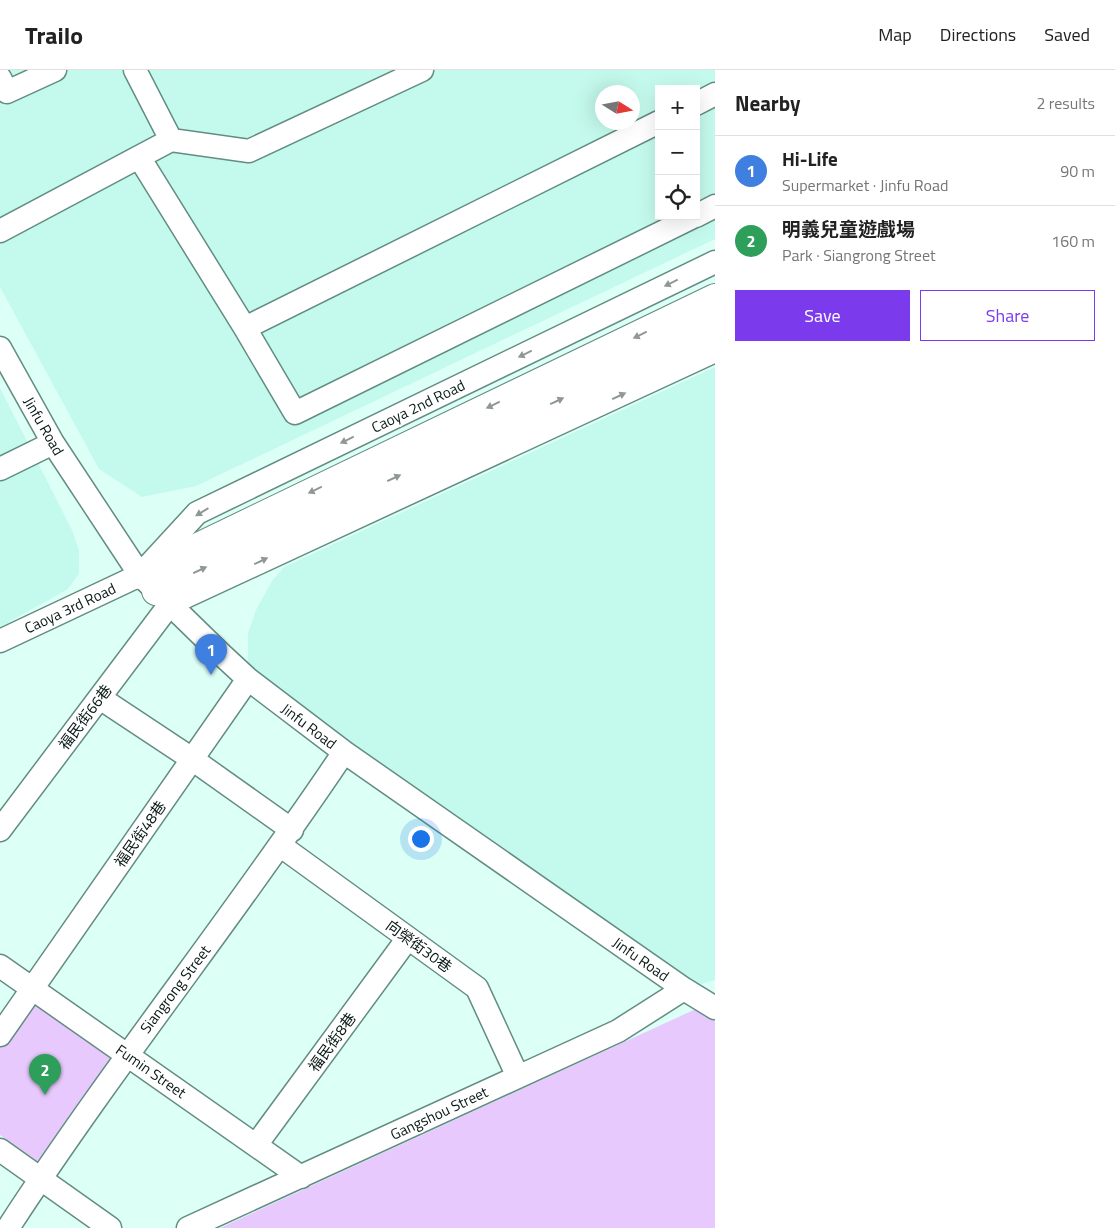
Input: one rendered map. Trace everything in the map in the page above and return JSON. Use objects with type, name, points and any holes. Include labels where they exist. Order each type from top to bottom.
[{"type":"highway","points":[[155,590],[715,298]]},
{"type":"highway","points":[[155,590],[715,326]]},
{"type":"street","points":[[0,78],[8,92],[56,70]]},
{"type":"street","points":[[135,70],[172,140]]},
{"type":"street","points":[[0,231],[172,140],[249,151],[422,70]]},
{"type":"street","points":[[700,102],[715,94]]},
{"type":"street","points":[[246,328],[655,124]]},
{"type":"street","points":[[139,157],[246,328],[295,413],[688,220]]},
{"type":"street","points":[[700,214],[715,206]]},
{"type":"street","name":"Caoya 2nd Road","points":[[155,590],[197,513],[715,262]]},
{"type":"street","name":"Jinfu Road","points":[[0,348],[53,443],[155,590],[248,679],[344,752],[684,990],[715,1008]]},
{"type":"street","points":[[155,590],[447,475],[715,352]]},
{"type":"street","points":[[0,469],[53,443]]},
{"type":"street","name":"Caoya 3rd Road","points":[[0,641],[155,590]]},
{"type":"street","name":"福民街66巷","points":[[0,830],[100,698],[155,590]]},
{"type":"street","name":"福民街48巷","points":[[0,1034],[248,679]]},
{"type":"street","name":"向榮街30巷","points":[[100,698],[192,759],[408,938],[477,988],[518,1077]]},
{"type":"street","name":"Siangrong Street","points":[[8,1228],[127,1054],[286,838],[344,752]]},
{"type":"street","name":"福民街8巷","points":[[256,1145],[408,938]]},
{"type":"street","name":"Fumin Street","points":[[0,966],[301,1177]]},
{"type":"street","name":"Gangshou Street","points":[[188,1228],[618,1031],[684,990]]},
{"type":"street","points":[[0,1150],[110,1228]]},
{"type":"shaded area","points":[[0,70],[715,70],[715,239],[196,486],[142,497],[99,469],[0,287]]},
{"type":"shaded area","points":[[715,367],[715,980],[684,989],[248,679],[248,633],[256,610],[272,581],[284,567]]},
{"type":"shaded area","points":[[0,388],[72,530],[79,550],[79,574],[68,589],[0,627]]},
{"type":"shaded area","points":[[32,996],[118,1055],[43,1165],[0,1135],[0,1042]]},
{"type":"shaded area","points":[[698,1008],[715,1021],[715,1228],[220,1228]]},
{"type":"place","name":"Hi-Life","points":[[211,675]]},
{"type":"place","name":"明義兒童遊戲場","points":[[45,1095]]}]
